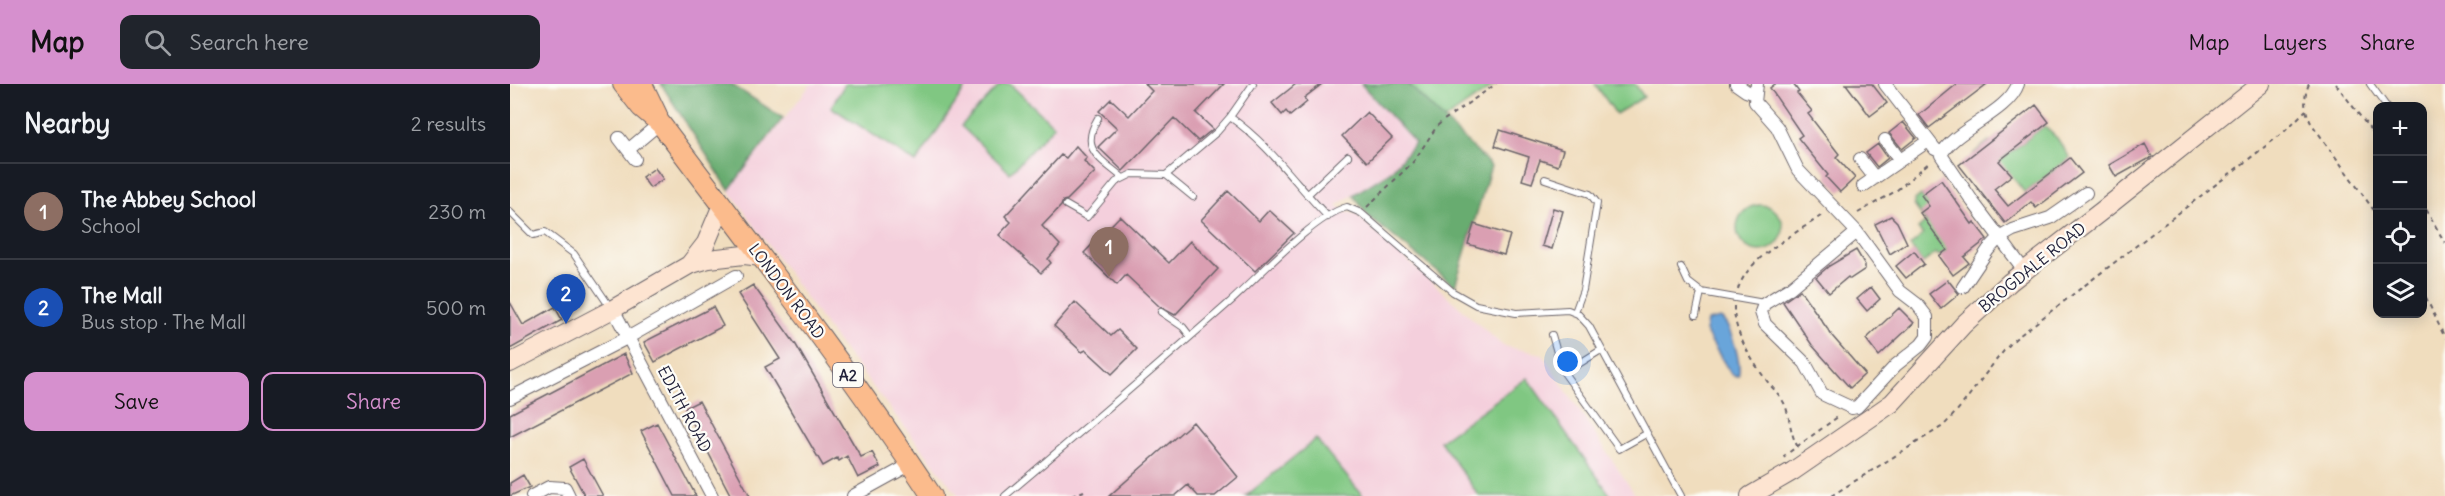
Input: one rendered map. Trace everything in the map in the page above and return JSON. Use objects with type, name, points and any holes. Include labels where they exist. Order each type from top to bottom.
[{"type":"main road","name":"A2","points":[[623,84],[641,107],[660,123]]},
{"type":"main road","name":"A2","points":[[642,84],[660,123],[722,205]]},
{"type":"main road","name":"LONDON ROAD","points":[[722,205],[818,332],[932,496]]},
{"type":"street","points":[[1736,84],[1746,92],[1756,89],[1755,102],[1777,127],[1798,170],[1857,232],[1900,291],[1923,310],[1928,322],[1927,338],[1921,345],[1896,365],[1857,407],[1852,408],[1822,394],[1803,360],[1765,324],[1761,312],[1764,304],[1790,288],[1857,232]]},
{"type":"street","points":[[1885,84],[1928,141],[1941,154],[2024,270]]},
{"type":"street","points":[[1941,154],[2010,98],[2019,84]]},
{"type":"street","name":"BROGDALE ROAD","points":[[1750,496],[1793,471],[1892,403],[1964,324],[2024,270],[2261,84]]},
{"type":"street","points":[[619,138],[632,155],[660,123]]},
{"type":"street","points":[[1885,140],[1900,160]]},
{"type":"street","points":[[1863,186],[1928,141]]},
{"type":"street","points":[[1860,159],[1875,178]]},
{"type":"street","points":[[1963,287],[1999,238],[2013,230],[2050,218],[2086,193]]},
{"type":"street","points":[[689,266],[706,243],[722,205]]},
{"type":"street","points":[[510,363],[689,266],[709,259],[744,255],[762,256]]},
{"type":"street","points":[[510,398],[629,337],[736,276]]},
{"type":"street","name":"EDITH ROAD","points":[[613,309],[712,496]]},
{"type":"street","points":[[853,496],[911,464]]},
{"type":"street","points":[[532,496],[549,487],[565,488],[569,496]]},
{"type":"lane","points":[[1166,175],[1217,132],[1253,84]]},
{"type":"lane","points":[[2370,84],[2383,102]]},
{"type":"lane","points":[[1230,117],[1246,128],[1270,152],[1328,217]]},
{"type":"lane","points":[[1098,118],[1089,133],[1091,146],[1098,156],[1123,178]]},
{"type":"lane","points":[[1307,195],[1348,156]]},
{"type":"lane","points":[[1066,205],[1087,217],[1116,182],[1132,174],[1166,175],[1193,197]]},
{"type":"lane","points":[[1545,179],[1590,194],[1597,203],[1583,290],[1575,312]]},
{"type":"lane","points":[[1005,496],[1191,336],[1299,238],[1335,210],[1347,207],[1361,213],[1453,292],[1476,305],[1516,314],[1562,309],[1575,312],[1589,326],[1681,496]]},
{"type":"lane","points":[[510,212],[533,235],[545,232],[574,254],[604,301],[613,309]]},
{"type":"lane","points":[[1681,267],[1688,282],[1701,292],[1764,304]]},
{"type":"lane","points":[[1696,315],[1701,292]]},
{"type":"lane","points":[[1161,312],[1184,327],[1191,336]]},
{"type":"lane","points":[[1552,335],[1564,373],[1619,449],[1646,434]]},
{"type":"lane","points":[[1564,373],[1601,350]]},
{"type":"path","points":[[1369,204],[1414,161],[1437,126],[1496,84]]},
{"type":"path","points":[[2309,84],[2305,96],[2306,110],[2317,133],[2374,210]]},
{"type":"path","points":[[2336,84],[2373,133]]},
{"type":"path","points":[[1831,496],[1943,426],[1955,414],[1988,368],[2015,339],[2284,132],[2306,110]]},
{"type":"path","points":[[1854,217],[1896,191],[1941,154]]},
{"type":"path","points":[[2426,210],[2445,243]]},
{"type":"path","points":[[2427,300],[2445,338]]},
{"type":"path","points":[[1072,496],[1084,491]]},
{"type":"shaded area","points":[[811,84],[1361,84],[1415,143],[1390,172],[1337,205],[1345,212],[1356,214],[1503,346],[1542,354],[1636,496],[959,496],[836,340],[729,190]]},
{"type":"green space","points":[[661,84],[731,84],[783,118],[729,190]]},
{"type":"green space","points":[[845,84],[968,84],[916,163],[831,107]]},
{"type":"green space","points":[[1001,84],[1010,84],[1054,126],[1010,173],[961,126]]},
{"type":"green space","points":[[1361,84],[1408,84],[1491,166],[1455,286],[1369,217],[1353,195],[1390,172],[1415,143]]},
{"type":"green space","points":[[1408,84],[1496,84],[1444,120]]},
{"type":"green space","points":[[1595,84],[1635,84],[1644,97],[1616,114]]},
{"type":"green space","points":[[2044,126],[2057,138],[2070,158],[2025,193],[2008,171],[1974,153],[1989,141],[2002,159]]},
{"type":"green space","points":[[1921,195],[1928,204],[1936,198],[1949,249],[1939,256],[1936,253],[1923,263],[1910,246],[1923,235],[1918,229],[1926,222],[1914,205],[1915,200]]},
{"type":"green space","points":[[1765,205],[1777,211],[1782,219],[1782,237],[1777,245],[1769,250],[1755,251],[1747,248],[1740,241],[1737,223],[1740,215],[1747,208]]},
{"type":"green space","points":[[1527,378],[1611,496],[1479,496],[1440,441]]},
{"type":"green space","points":[[1316,439],[1363,496],[1246,496]]},
{"type":"water","points":[[1720,318],[1728,327],[1735,345],[1739,363],[1738,376],[1731,374],[1705,331],[1707,321]]},
{"type":"building","points":[[1145,84],[1224,84],[1196,113],[1213,129],[1198,141],[1174,118],[1123,171],[1098,147],[1117,128],[1099,111],[1111,99],[1129,116],[1152,91]]},
{"type":"building","points":[[1296,84],[1322,84],[1304,98],[1307,102],[1290,116],[1286,111],[1282,115],[1272,103]]},
{"type":"building","points":[[1775,84],[1793,84],[1799,92],[1797,93],[1812,111],[1808,114],[1839,154],[1836,157],[1855,178],[1840,192],[1826,177],[1828,175],[1798,138],[1802,135],[1770,88]]},
{"type":"building","points":[[1846,84],[1872,84],[1887,103],[1870,116]]},
{"type":"building","points":[[1957,84],[1987,84],[1929,128],[1919,115]]},
{"type":"building","points":[[2036,105],[2049,122],[1999,161],[2012,175],[1994,189],[2008,206],[2070,158],[2082,173],[2036,208],[2031,202],[2005,223],[1959,165]]},
{"type":"building","points":[[1367,112],[1392,138],[1367,162],[1342,136]]},
{"type":"building","points":[[1903,122],[1916,138],[1902,149],[1889,133]]},
{"type":"building","points":[[1500,130],[1563,150],[1558,166],[1540,160],[1532,183],[1522,180],[1529,157],[1495,146]]},
{"type":"building","points":[[1878,144],[1888,158],[1877,167],[1866,153]]},
{"type":"building","points":[[2145,144],[2152,157],[2116,177],[2109,165]]},
{"type":"building","points":[[1076,146],[1087,158],[1084,161],[1095,172],[1067,200],[1063,201],[1042,226],[1060,245],[1048,259],[1051,263],[1041,273],[999,235],[1011,222],[1005,216],[1061,155],[1066,158]]},
{"type":"building","points":[[655,168],[663,179],[650,188],[642,177]]},
{"type":"building","points":[[1941,180],[1972,224],[1974,222],[1987,239],[1964,257],[1969,263],[1953,275],[1939,256],[1947,250],[1920,213],[1929,206],[1921,195]]},
{"type":"building","points":[[1228,191],[1259,221],[1269,210],[1294,233],[1255,271],[1201,220]]},
{"type":"building","points":[[1553,208],[1563,211],[1552,249],[1542,246]]},
{"type":"building","points":[[1120,216],[1169,263],[1190,241],[1218,269],[1175,315],[1160,307],[1126,275],[1117,285],[1084,253]]},
{"type":"building","points":[[1891,216],[1897,222],[1907,243],[1890,254],[1875,224]]},
{"type":"building","points":[[1474,224],[1510,235],[1504,255],[1468,244]]},
{"type":"building","points":[[1856,250],[1865,269],[1850,279],[1848,277],[1829,293],[1816,277],[1829,266]]},
{"type":"building","points":[[1914,251],[1924,264],[1906,278],[1896,266]]},
{"type":"building","points":[[1948,280],[1959,294],[1941,309],[1929,294]]},
{"type":"building","points":[[753,285],[796,345],[861,457],[872,452],[880,467],[858,478],[847,456],[839,461],[837,458],[823,466],[765,367],[780,359],[738,294]]},
{"type":"building","points":[[1871,287],[1880,299],[1867,311],[1857,299]]},
{"type":"building","points":[[1800,290],[1833,337],[1865,374],[1850,388],[1812,345],[1783,302]]},
{"type":"building","points":[[510,302],[523,325],[555,307],[562,320],[510,349]]},
{"type":"building","points":[[1075,302],[1111,336],[1118,330],[1137,349],[1112,374],[1086,350],[1082,352],[1054,326]]},
{"type":"building","points":[[713,307],[723,326],[655,362],[644,342]]},
{"type":"building","points":[[1899,308],[1914,323],[1879,356],[1866,339]]},
{"type":"building","points":[[624,354],[633,373],[510,437],[510,414]]},
{"type":"building","points":[[699,401],[750,496],[731,496],[685,408]]},
{"type":"building","points":[[1193,422],[1238,477],[1215,496],[1198,496],[1188,485],[1175,496],[1109,496]]},
{"type":"building","points":[[657,423],[696,496],[675,496],[641,431]]},
{"type":"building","points":[[583,459],[603,496],[585,496],[569,467]]},
{"type":"building","points":[[523,475],[530,487],[510,496],[510,483]]},
{"type":"place","name":"The Abbey School","points":[[1109,277]]},
{"type":"place","name":"The Mall","points":[[566,324]]}]
